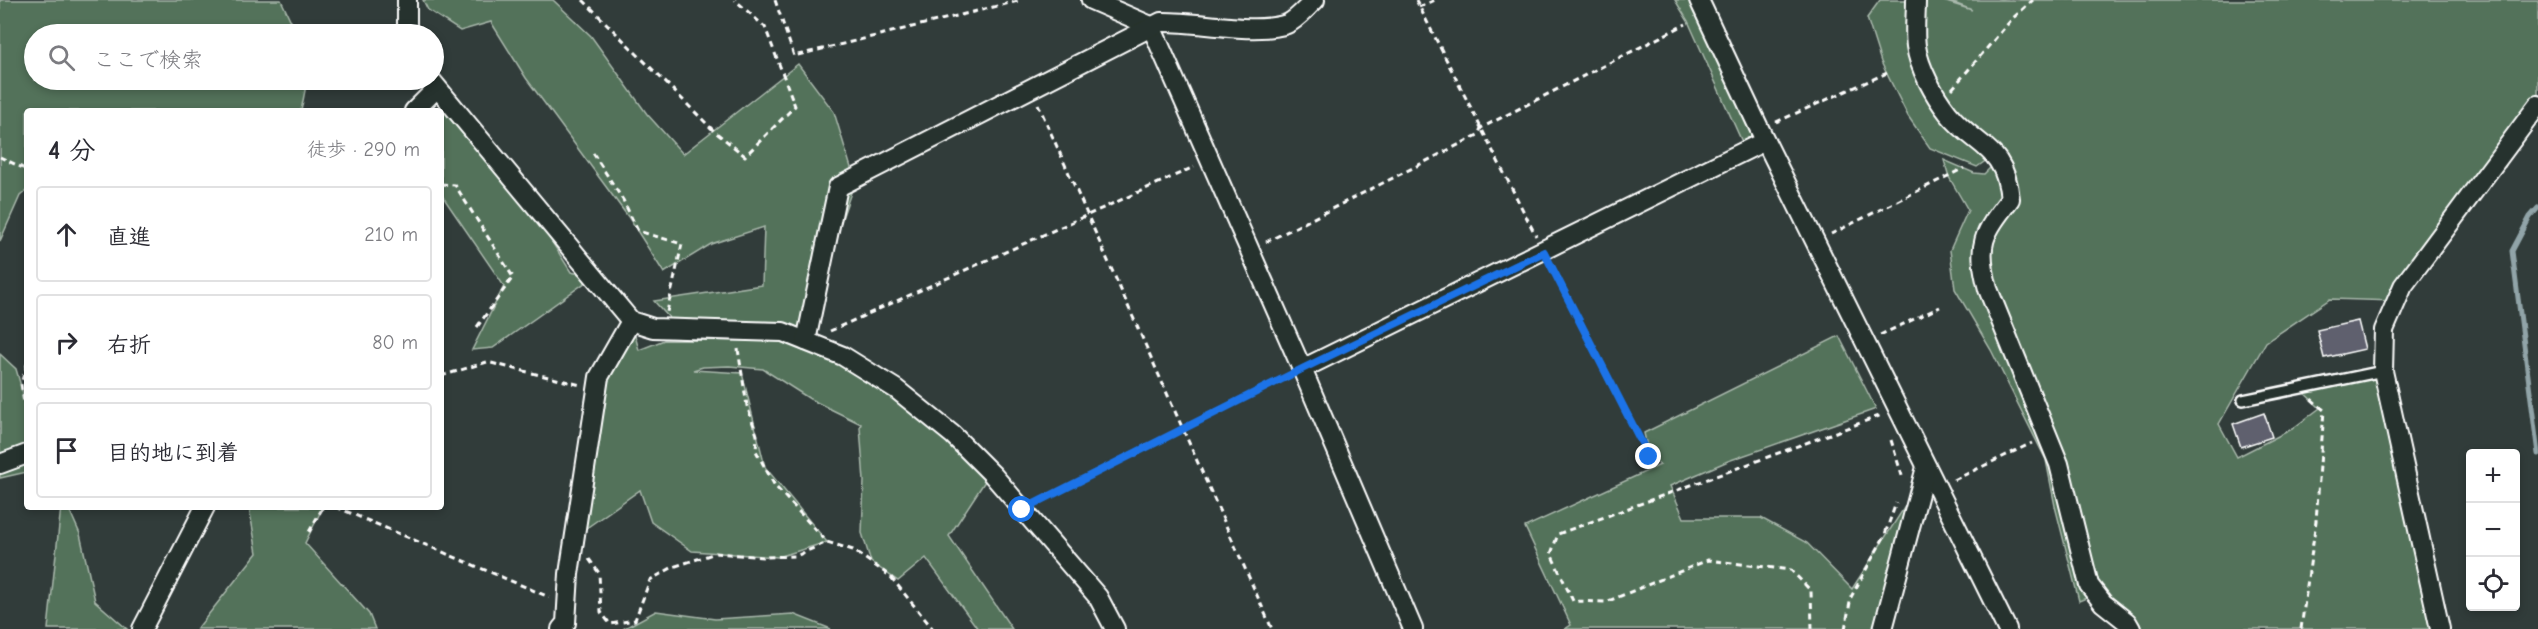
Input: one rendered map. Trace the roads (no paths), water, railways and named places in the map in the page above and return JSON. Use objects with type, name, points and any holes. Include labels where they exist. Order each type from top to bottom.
[{"type":"street","points":[[407,0],[407,24]]},
{"type":"street","points":[[1091,0],[1151,26],[1302,369],[1413,629]]},
{"type":"street","points":[[806,341],[838,188],[1161,21],[1187,21],[1259,29],[1289,23],[1316,0]]},
{"type":"street","points":[[1699,0],[1815,242],[2007,629]]},
{"type":"street","points":[[1916,0],[1916,47],[1924,73],[1948,113],[1994,153],[2008,177],[2010,199],[1992,223],[1983,241],[1981,263],[1988,289],[2059,464],[2089,585],[2103,603],[2127,622],[2130,629]]},
{"type":"street","points":[[416,108],[429,90]]},
{"type":"street","points":[[440,90],[631,321],[653,328],[783,332],[843,356],[902,393],[953,435],[992,474],[1098,597],[1115,629]]},
{"type":"street","points":[[2440,629],[2383,371],[2384,330],[2403,286],[2538,105]]},
{"type":"street","points":[[1302,369],[1544,252],[1763,135]]},
{"type":"street","points":[[561,629],[566,623],[573,550],[599,377],[631,321]]},
{"type":"street","points":[[0,464],[24,455]]},
{"type":"street","points":[[1883,629],[1926,467]]},
{"type":"street","points":[[142,629],[203,510]]},
{"type":"lane","points":[[2243,400],[2383,371]]},
{"type":"waterway","points":[[2538,208],[2530,217],[2512,251],[2538,454]]}]
